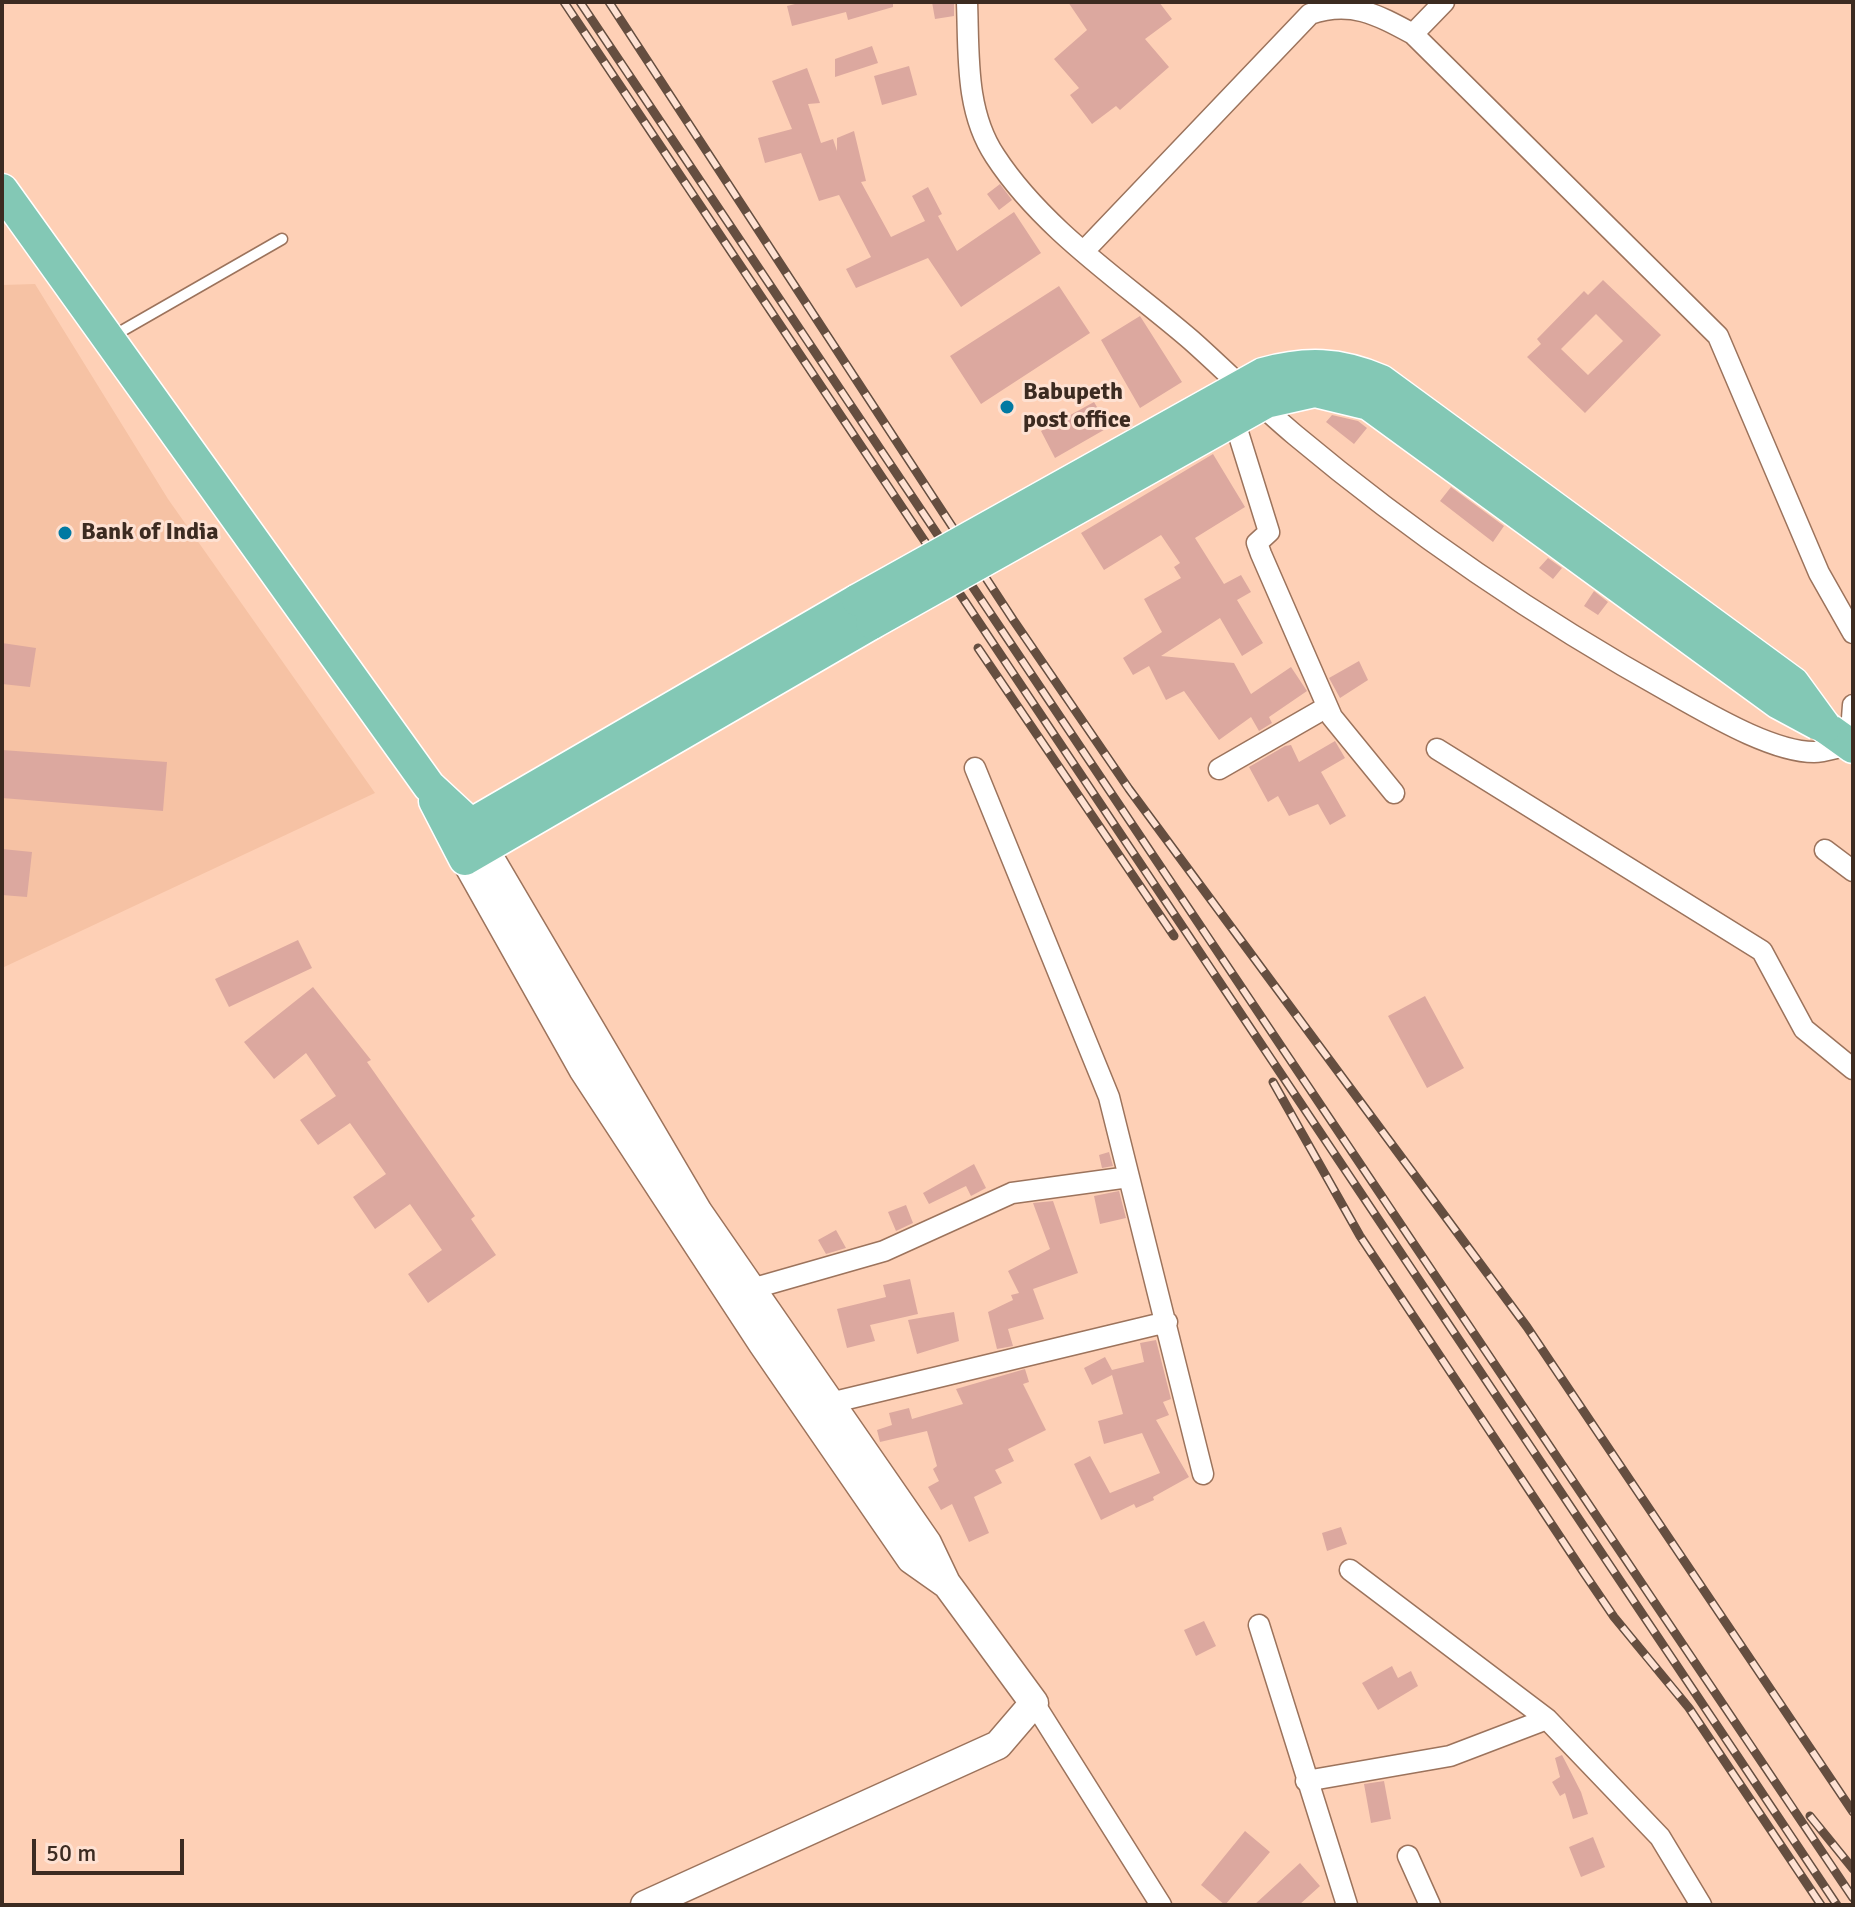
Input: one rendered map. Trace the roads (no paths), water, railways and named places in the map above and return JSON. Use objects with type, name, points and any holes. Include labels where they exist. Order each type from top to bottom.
[{"type":"main road","points":[[2,190],[467,842],[865,612],[1266,402],[1315,391],[1369,404],[1779,703],[1843,740]]},
{"type":"street","points":[[967,2],[970,79],[983,132],[994,155],[1026,196],[1084,251],[1295,435],[1424,535],[1585,645],[1733,728],[1813,752],[1843,740],[1853,705]]},
{"type":"street","points":[[1084,251],[1310,14],[1337,2],[1365,8],[1413,34],[1718,336],[1819,573],[1853,633]]},
{"type":"street","points":[[1413,34],[1444,2]]},
{"type":"street","points":[[1217,364],[1269,532],[1257,543],[1327,707],[1394,793]]},
{"type":"street","points":[[1219,769],[1327,707]]},
{"type":"street","points":[[1437,749],[1762,951],[1804,1029],[1853,1069]]},
{"type":"street","points":[[975,768],[1104,1084],[1167,1322],[1203,1474]]},
{"type":"street","points":[[467,842],[698,1212],[927,1543],[946,1583],[1034,1703],[1161,1905]]},
{"type":"street","points":[[467,842],[583,1069],[763,1344],[911,1559],[946,1583]]},
{"type":"street","points":[[1825,850],[1853,871]]},
{"type":"street","points":[[751,1289],[884,1251],[1012,1193],[1129,1177]]},
{"type":"street","points":[[830,1403],[1167,1322]]},
{"type":"street","points":[[1350,1570],[1547,1719],[1660,1837],[1701,1905]]},
{"type":"street","points":[[1259,1625],[1347,1905]]},
{"type":"street","points":[[645,1905],[998,1745],[1034,1703]]},
{"type":"street","points":[[1306,1781],[1450,1756],[1547,1719]]},
{"type":"street","points":[[1408,1856],[1430,1905]]},
{"type":"lane","points":[[107,339],[282,239]]},
{"type":"railway","points":[[564,2],[1837,1905]]},
{"type":"railway","points":[[580,2],[1853,1898]]},
{"type":"railway","points":[[609,2],[1014,621],[1129,789],[1527,1327],[1853,1812]]},
{"type":"railway","points":[[978,648],[1174,936]]},
{"type":"railway","points":[[1273,1082],[1360,1236],[1584,1573],[1614,1617],[1689,1708],[1821,1905]]},
{"type":"railway","points":[[1810,1816],[1853,1869]]},
{"type":"place","name":"Babupeth post office","points":[[1007,407]]},
{"type":"place","name":"Bank of India","points":[[65,533]]}]
